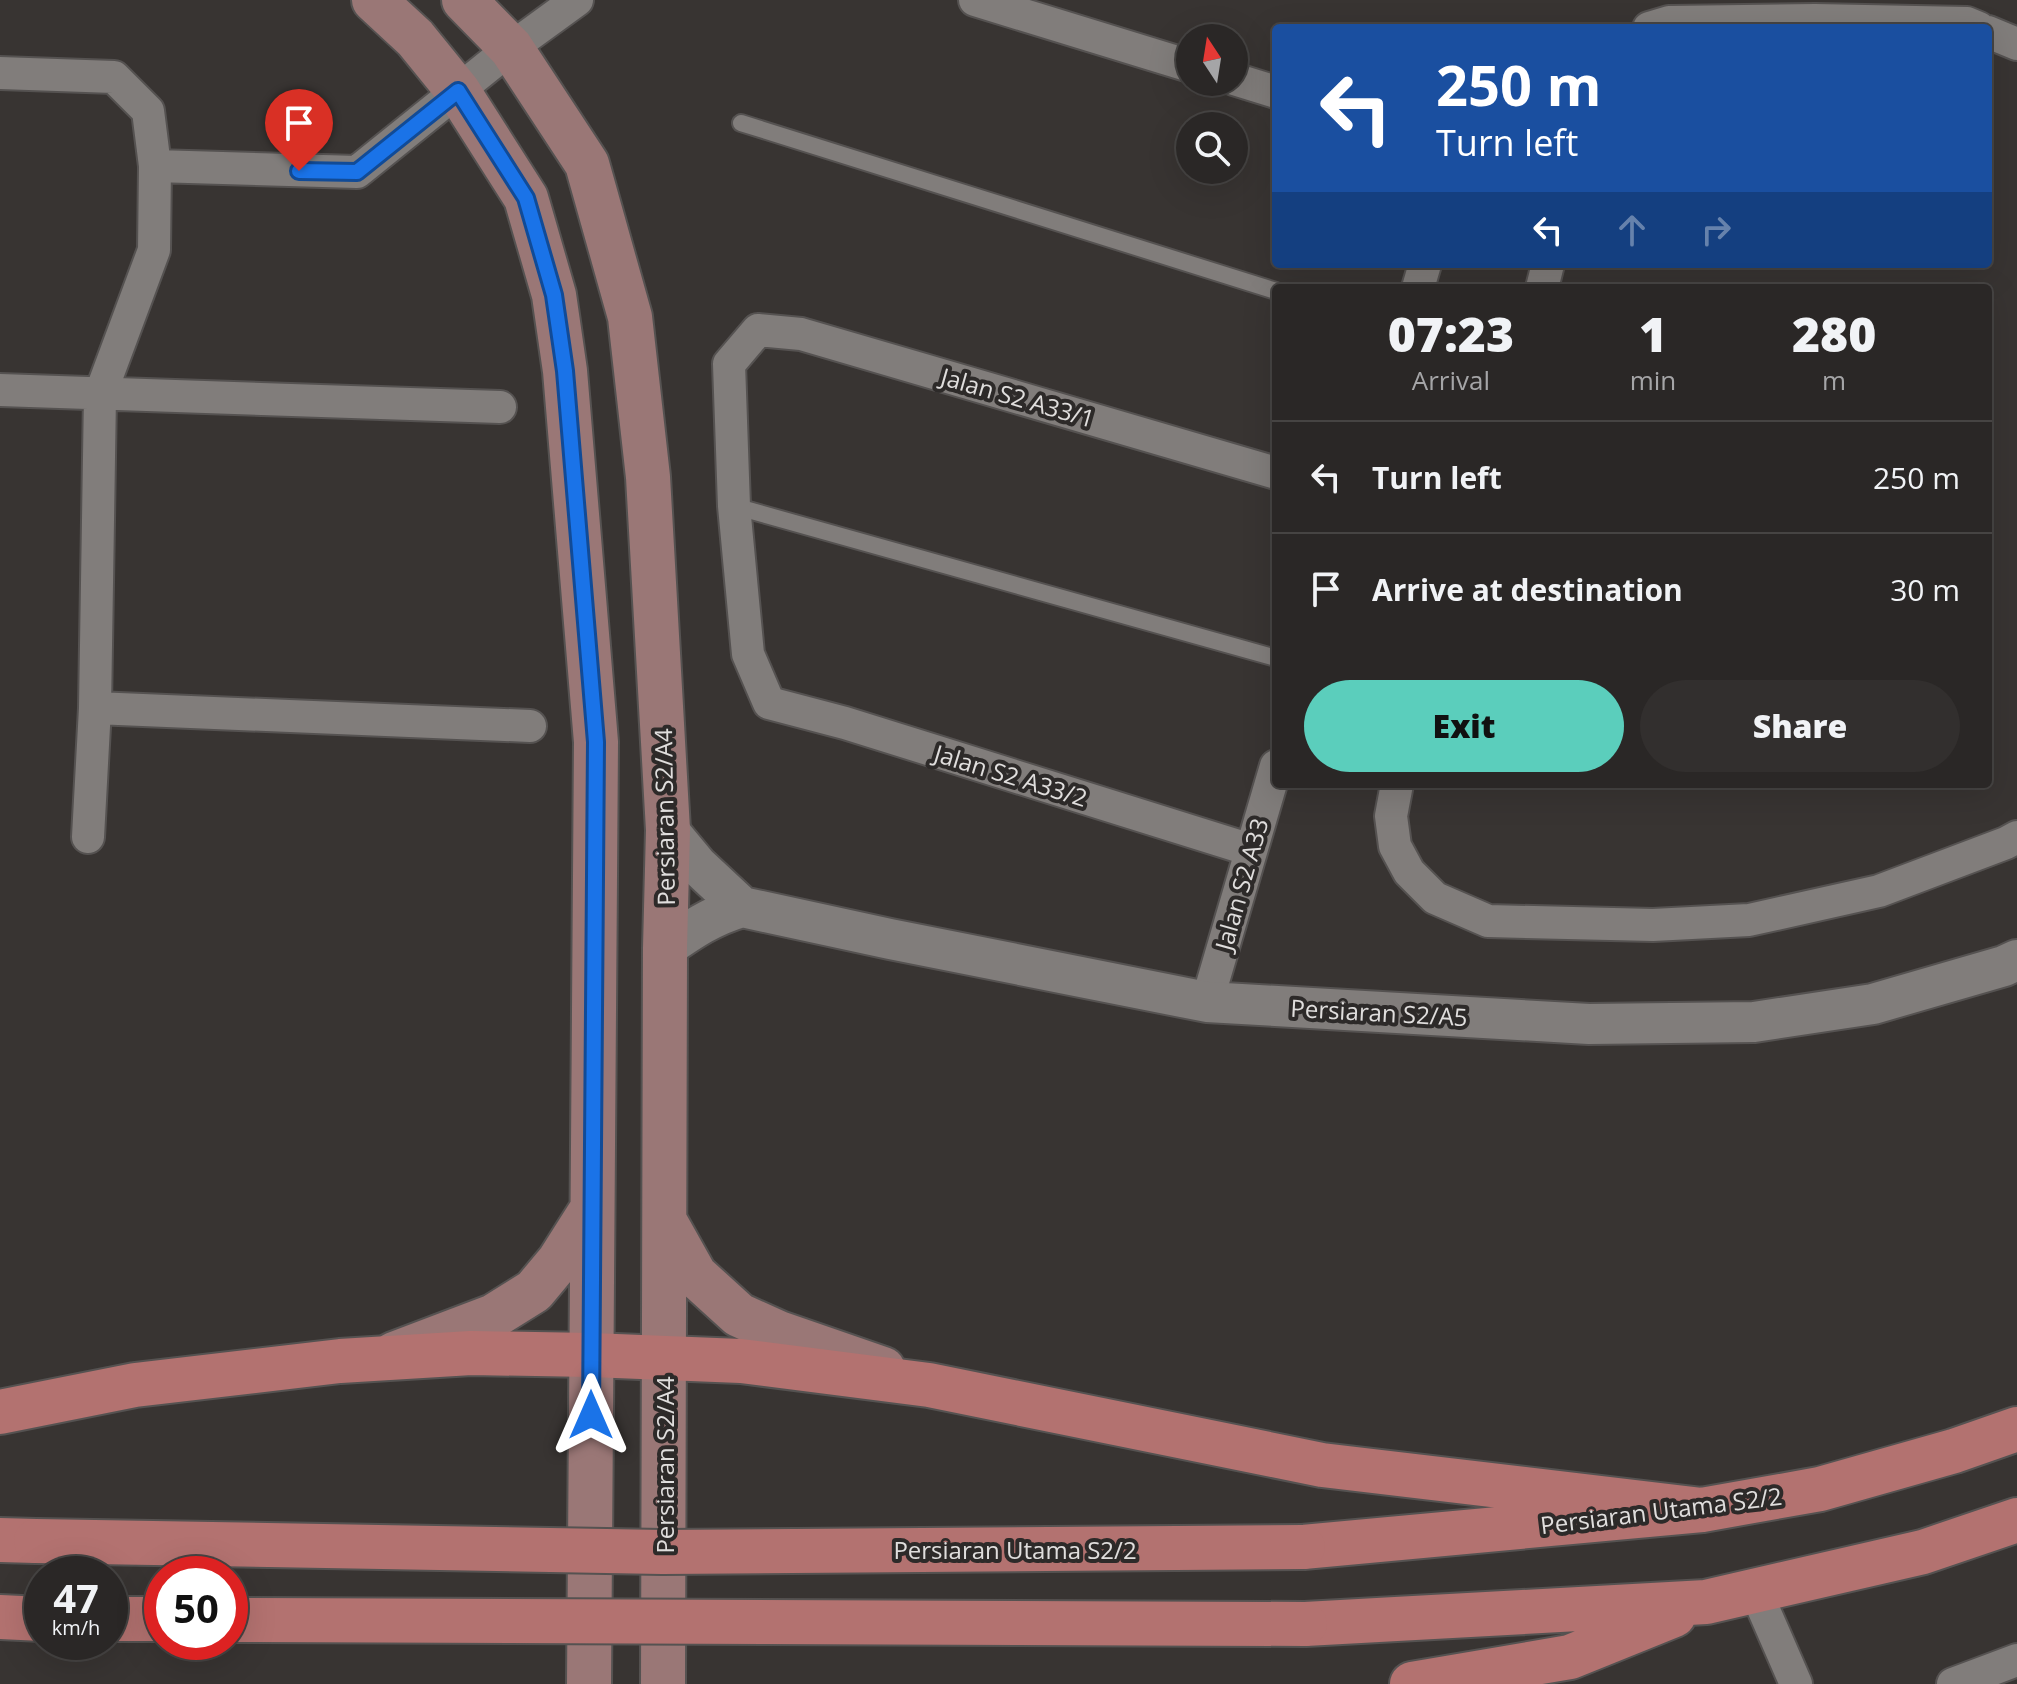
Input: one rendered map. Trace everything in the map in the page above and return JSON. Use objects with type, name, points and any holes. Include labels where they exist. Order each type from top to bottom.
[{"type":"main road","points":[[374,0],[415,38],[458,91],[526,198],[554,295],[565,371],[596,742],[589,1684]]},
{"type":"main road","name":"Persiaran S2/A4","points":[[464,0],[511,48],[587,164],[630,317],[648,477],[668,830],[663,1684]]},
{"type":"main road","points":[[381,1359],[494,1316],[534,1291],[559,1261],[592,1209]]},
{"type":"main road","points":[[666,1223],[695,1275],[739,1315],[779,1333],[929,1385]]},
{"type":"main road","points":[[0,1412],[135,1385],[340,1361],[471,1353],[741,1361],[929,1385],[1322,1465],[1702,1510]]},
{"type":"main road","name":"Persiaran Utama S2/2","points":[[18,1540],[662,1552],[1303,1547],[1702,1510],[1820,1489],[1954,1451],[2017,1429]]},
{"type":"main road","points":[[248,1620],[1305,1624],[1706,1602],[1923,1552],[2017,1520]]},
{"type":"main road","points":[[1412,1684],[1570,1657],[1706,1602]]},
{"type":"street","points":[[155,166],[357,172],[511,48],[577,0]]},
{"type":"street","points":[[975,0],[1176,62]]},
{"type":"street","points":[[1662,24],[1814,10],[1969,24]]},
{"type":"street","points":[[1992,34],[2017,44]]},
{"type":"street","points":[[0,73],[114,77],[148,111],[155,166],[154,250],[100,395],[95,708],[88,837]]},
{"type":"street","points":[[1248,83],[1272,91]]},
{"type":"street","name":"Jalan S2 A33/1","points":[[734,506],[729,364],[758,330],[801,334],[1272,472]]},
{"type":"street","points":[[0,390],[500,407]]},
{"type":"street","name":"Jalan S2 A33/2","points":[[734,506],[748,654],[769,703],[845,723],[1251,850]]},
{"type":"street","points":[[95,708],[530,726]]},
{"type":"street","name":"Jalan S2 A33","points":[[1207,1002],[1272,779]]},
{"type":"street","points":[[1396,788],[1391,816],[1395,846],[1409,872],[1435,898],[1488,921],[1653,925],[1749,920],[1879,891],[2017,837]]},
{"type":"street","points":[[668,830],[697,865],[742,907]]},
{"type":"street","points":[[665,948],[698,925],[742,907]]},
{"type":"street","name":"Persiaran S2/A5","points":[[742,907],[1207,1002],[1589,1024],[1754,1022],[1873,1004],[2017,960]]},
{"type":"street","points":[[1756,1592],[1796,1684]]},
{"type":"street","points":[[1953,1684],[2017,1660]]},
{"type":"lane","points":[[741,123],[1272,290]]},
{"type":"lane","points":[[734,506],[1272,657]]},
{"type":"route","points":[[299,171],[357,172],[458,91],[526,198],[554,295],[565,371],[596,742],[591,1415]]}]
